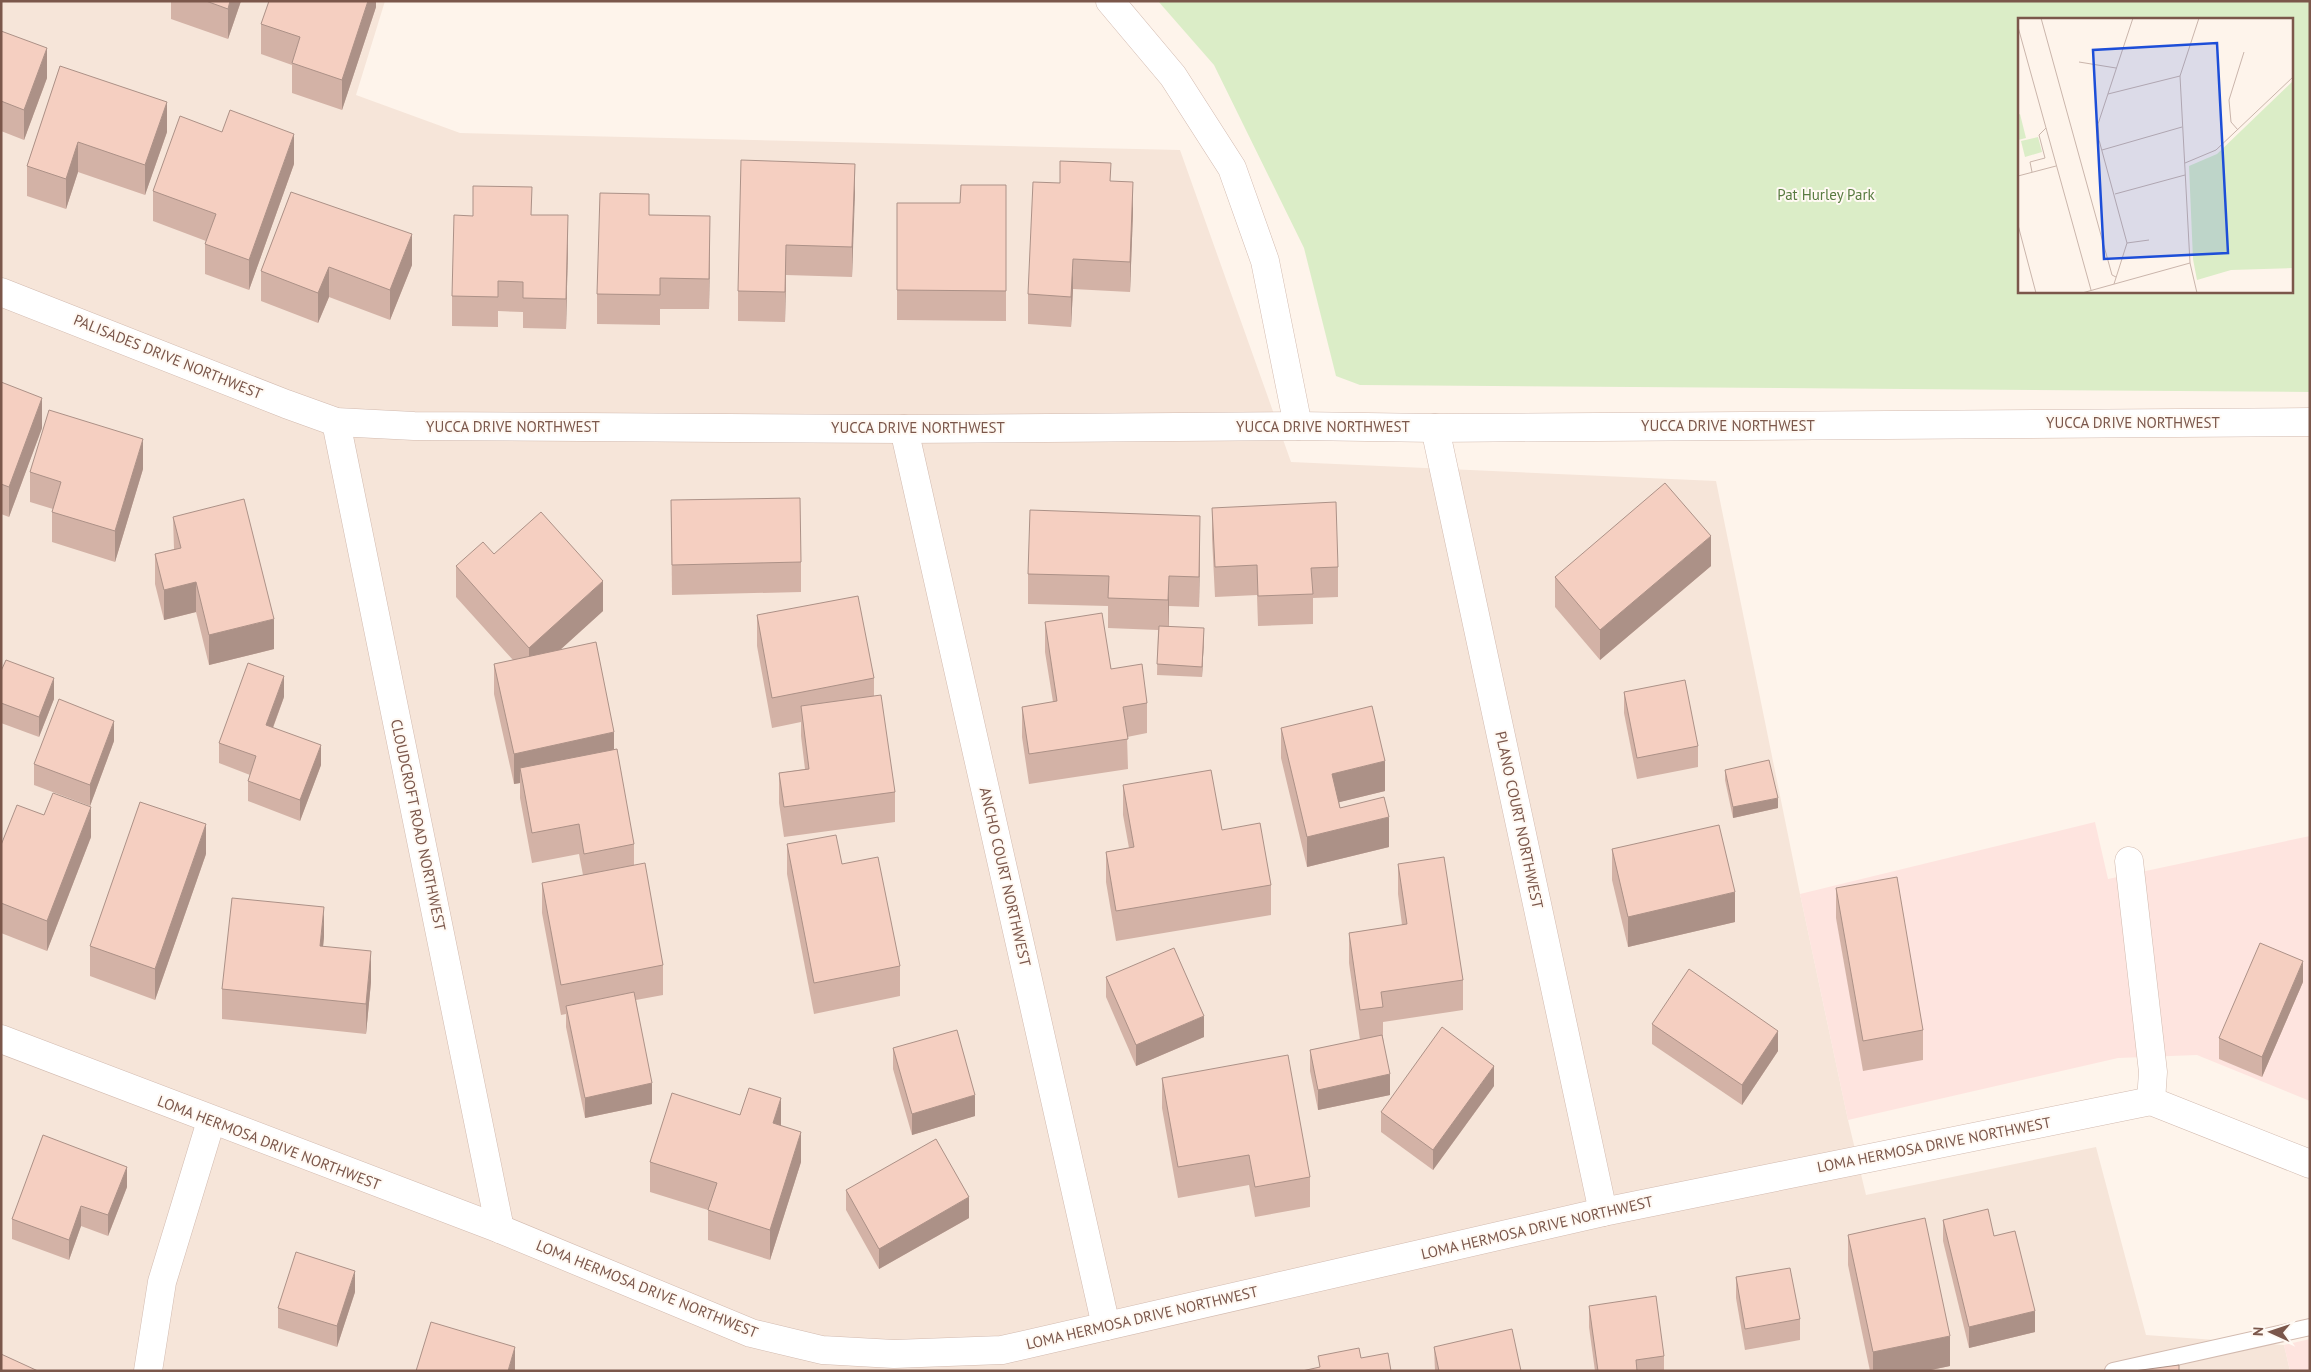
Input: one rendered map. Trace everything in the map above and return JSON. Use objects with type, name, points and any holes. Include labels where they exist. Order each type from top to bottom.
[{"type":"street","points":[[1110,1],[1173,76],[1232,168],[1264,261],[1298,426]]},
{"type":"street","name":"PALISADES DRIVE NORTHWEST","points":[[1,292],[336,422]]},
{"type":"street","name":"YUCCA DRIVE NORTHWEST","points":[[336,422],[414,426],[904,429],[1298,426],[1436,428],[2310,422]]},
{"type":"street","name":"CLOUDCROFT ROAD NORTHWEST","points":[[336,422],[500,1230]]},
{"type":"street","name":"PLANO COURT NORTHWEST","points":[[1436,428],[1603,1212]]},
{"type":"street","name":"ANCHO COURT NORTHWEST","points":[[904,429],[1106,1326]]},
{"type":"street","points":[[2130,861],[2154,1072],[2150,1101],[2310,1164]]},
{"type":"street","name":"LOMA HERMOSA DRIVE NORTHWEST","points":[[1,1039],[211,1121],[500,1230],[751,1333],[822,1350],[894,1354],[1002,1350],[1603,1212],[2150,1101]]},
{"type":"street","points":[[148,1371],[162,1282],[211,1121]]},
{"type":"lane","points":[[2113,1371],[2310,1328]]},
{"type":"shaded area","points":[[1,1],[385,1],[356,95],[460,133],[1180,150],[1291,462],[1716,481],[1800,894],[1848,1120],[1866,1195],[2096,1147],[2146,1335],[2284,1345],[2290,1371],[1,1371]]},
{"type":"shaded area","points":[[2095,822],[2108,879],[2310,836],[2310,1101],[2197,1055],[2118,1058],[1848,1120],[1800,894]]},
{"type":"shaded area","points":[[2310,1339],[2310,1371],[2290,1371],[2284,1345]]},
{"type":"green space","name":"Pat Hurley Park","points":[[1158,1],[2310,1],[2310,392],[1360,385],[1336,376],[1304,248],[1214,65]]},
{"type":"building","points":[[206,1],[230,1],[228,9]]},
{"type":"building","points":[[269,1],[368,1],[342,80],[292,63],[300,37],[261,24]]},
{"type":"building","points":[[1,31],[47,48],[24,110],[1,101]]},
{"type":"building","points":[[60,66],[167,102],[145,165],[78,142],[66,179],[27,166]]},
{"type":"building","points":[[230,110],[294,134],[249,260],[205,244],[216,214],[153,191],[180,116],[222,132]]},
{"type":"building","points":[[741,160],[855,164],[852,247],[786,245],[785,292],[738,291]]},
{"type":"building","points":[[1060,161],[1111,163],[1110,181],[1133,182],[1130,262],[1073,259],[1071,297],[1028,294],[1033,182],[1060,183]]},
{"type":"building","points":[[961,185],[1006,185],[1006,291],[897,290],[897,203],[960,203]]},
{"type":"building","points":[[473,186],[532,187],[531,215],[568,215],[566,299],[523,298],[523,282],[498,281],[498,297],[452,296],[454,215],[473,216]]},
{"type":"building","points":[[291,192],[412,234],[390,290],[329,267],[318,293],[261,271]]},
{"type":"building","points":[[600,193],[649,194],[649,215],[710,216],[709,279],[660,278],[660,295],[597,294]]},
{"type":"building","points":[[1,382],[42,398],[9,487],[1,484]]},
{"type":"building","points":[[49,410],[143,439],[115,531],[52,512],[61,482],[30,472]]},
{"type":"building","points":[[1665,483],[1711,536],[1600,630],[1555,577]]},
{"type":"building","points":[[800,498],[801,562],[672,565],[671,500]]},
{"type":"building","points":[[244,499],[274,619],[209,635],[196,582],[164,590],[155,554],[181,548],[173,517]]},
{"type":"building","points":[[1336,502],[1338,567],[1311,568],[1313,594],[1258,596],[1257,565],[1215,567],[1212,508]]},
{"type":"building","points":[[1030,510],[1200,516],[1199,577],[1169,576],[1168,600],[1108,598],[1109,576],[1028,574]]},
{"type":"building","points":[[541,512],[603,581],[529,648],[456,566],[483,542],[494,554]]},
{"type":"building","points":[[858,596],[874,678],[772,698],[757,615]]},
{"type":"building","points":[[1102,613],[1111,669],[1142,664],[1147,703],[1123,707],[1128,739],[1029,754],[1022,707],[1057,701],[1045,622]]},
{"type":"building","points":[[1159,626],[1204,628],[1202,667],[1157,664]]},
{"type":"building","points":[[596,642],[614,732],[514,754],[494,664]]},
{"type":"building","points":[[6,660],[54,678],[39,717],[1,703],[1,671]]},
{"type":"building","points":[[248,663],[284,676],[266,725],[321,745],[300,800],[248,781],[256,756],[219,743]]},
{"type":"building","points":[[1685,680],[1698,746],[1637,758],[1624,692]]},
{"type":"building","points":[[881,695],[895,792],[784,807],[779,773],[809,769],[801,706]]},
{"type":"building","points":[[59,699],[114,721],[90,785],[34,764]]},
{"type":"building","points":[[1372,706],[1385,761],[1332,774],[1340,808],[1384,797],[1389,817],[1307,837],[1281,728]]},
{"type":"building","points":[[617,749],[634,844],[584,854],[579,824],[532,833],[520,768]]},
{"type":"building","points":[[1769,760],[1778,798],[1733,807],[1725,770]]},
{"type":"building","points":[[1211,770],[1222,830],[1260,823],[1271,885],[1116,911],[1106,852],[1134,847],[1123,785]]},
{"type":"building","points":[[53,793],[91,807],[47,921],[1,903],[1,845],[17,805],[44,815]]},
{"type":"building","points":[[140,802],[206,824],[155,969],[90,946]]},
{"type":"building","points":[[1719,825],[1735,892],[1628,917],[1612,849]]},
{"type":"building","points":[[836,835],[842,864],[878,857],[900,966],[814,983],[787,844]]},
{"type":"building","points":[[1444,857],[1463,980],[1381,992],[1383,1007],[1360,1010],[1349,933],[1407,924],[1398,864]]},
{"type":"building","points":[[645,863],[663,965],[561,985],[542,883]]},
{"type":"building","points":[[1897,877],[1923,1030],[1863,1041],[1836,888]]},
{"type":"building","points":[[232,898],[324,907],[320,946],[371,951],[366,1004],[222,989]]},
{"type":"building","points":[[2260,943],[2303,961],[2262,1057],[2219,1038]]},
{"type":"building","points":[[1174,948],[1204,1016],[1136,1045],[1106,977]]},
{"type":"building","points":[[1689,969],[1778,1031],[1742,1085],[1652,1024]]},
{"type":"building","points":[[634,992],[652,1083],[585,1098],[566,1006]]},
{"type":"building","points":[[1442,1027],[1494,1066],[1433,1150],[1381,1112]]},
{"type":"building","points":[[957,1030],[975,1095],[912,1114],[893,1048]]},
{"type":"building","points":[[1382,1035],[1390,1074],[1318,1090],[1310,1050]]},
{"type":"building","points":[[1288,1055],[1310,1177],[1255,1187],[1249,1155],[1178,1167],[1162,1078]]},
{"type":"building","points":[[749,1088],[781,1098],[773,1123],[801,1132],[770,1230],[708,1210],[717,1183],[650,1162],[672,1093],[740,1115]]},
{"type":"building","points":[[43,1135],[127,1167],[108,1215],[81,1206],[69,1240],[12,1219]]},
{"type":"building","points":[[936,1139],[969,1197],[879,1249],[846,1190]]},
{"type":"building","points":[[1988,1209],[1994,1236],[2015,1231],[2035,1311],[1969,1327],[1943,1220]]},
{"type":"building","points":[[1925,1218],[1950,1336],[1873,1352],[1848,1235]]},
{"type":"building","points":[[296,1252],[355,1271],[337,1326],[278,1308]]},
{"type":"building","points":[[1790,1268],[1800,1319],[1745,1329],[1736,1277]]},
{"type":"building","points":[[1656,1296],[1664,1356],[1636,1360],[1637,1371],[1598,1371],[1589,1306]]},
{"type":"building","points":[[431,1322],[515,1347],[508,1371],[416,1371]]},
{"type":"building","points":[[1512,1329],[1521,1371],[1439,1371],[1434,1347]]},
{"type":"building","points":[[1359,1348],[1361,1358],[1388,1353],[1391,1371],[1302,1371],[1320,1367],[1318,1356]]},
{"type":"building","points":[[1,1354],[38,1371],[1,1371]]},
{"type":"building","points":[[2179,1365],[2179,1371],[2134,1371]]}]
